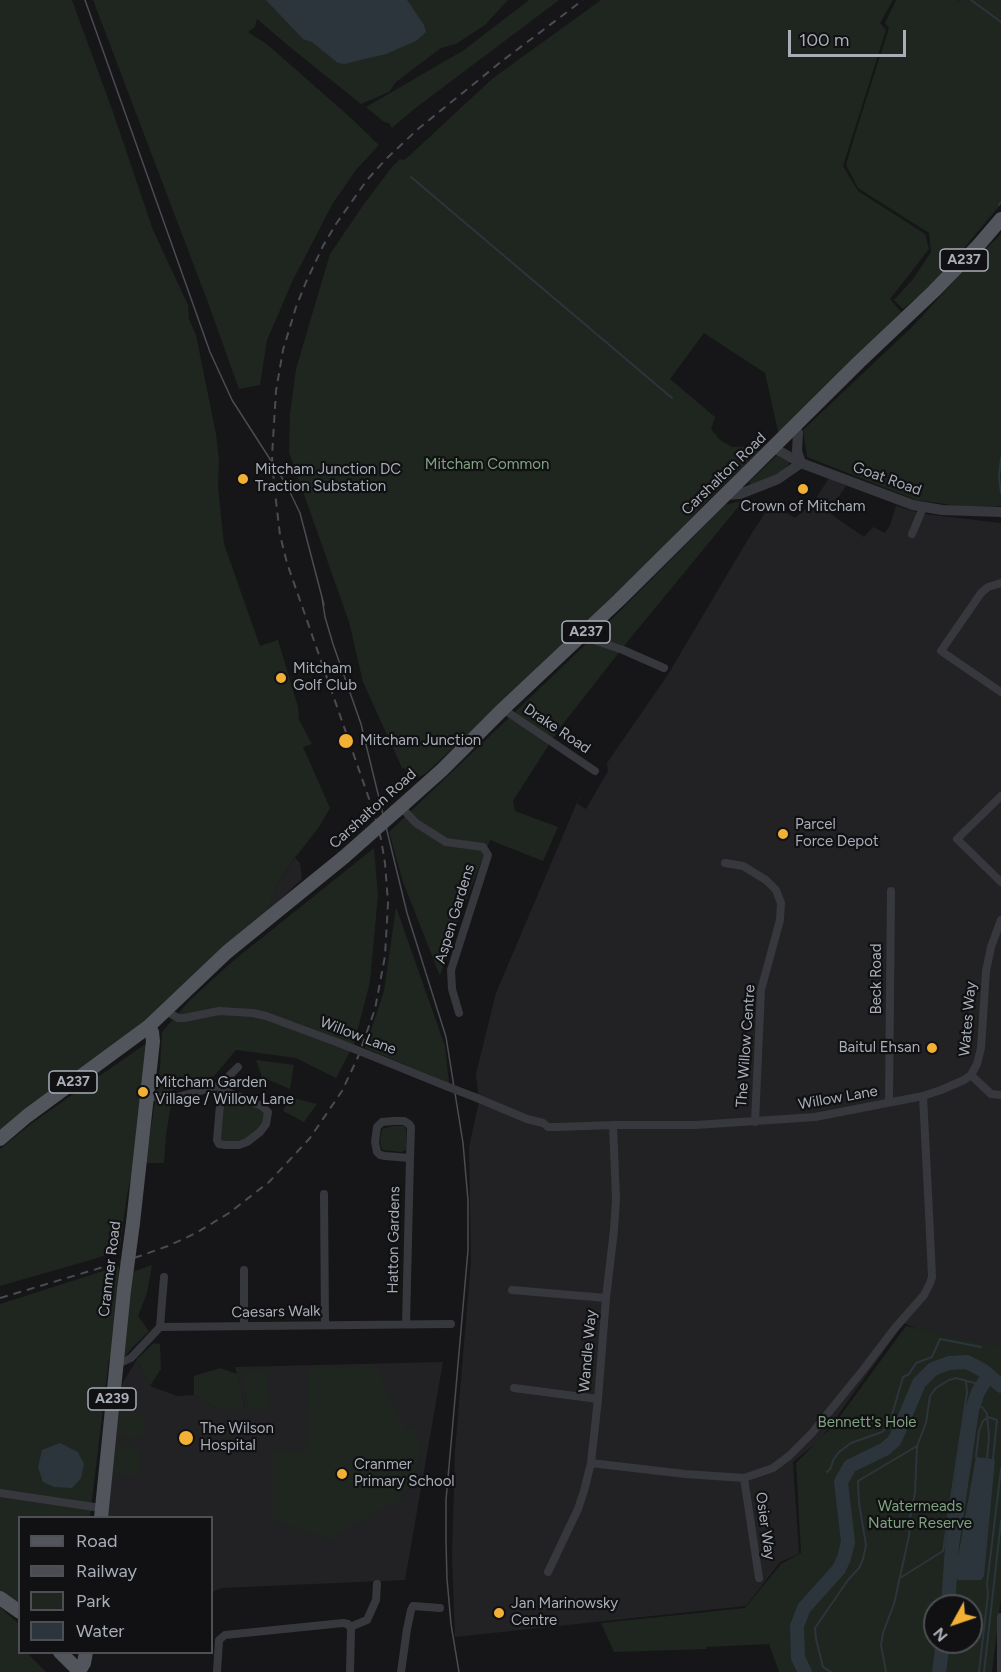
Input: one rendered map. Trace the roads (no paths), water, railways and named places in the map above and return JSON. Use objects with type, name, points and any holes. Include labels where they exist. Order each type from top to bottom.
[{"type":"main road","name":"Carshalton Road","points":[[0,1139],[166,1011],[227,952],[344,857],[442,770],[925,300],[1001,219]]},
{"type":"main road","name":"Cranmer Road","points":[[101,1513],[124,1290],[148,1097],[153,1041],[152,1032],[148,1026]]},
{"type":"main road","points":[[0,1598],[18,1611]]},
{"type":"main road","points":[[61,1654],[79,1671],[86,1654]]},
{"type":"street","points":[[725,495],[740,494],[778,479],[801,463],[797,451],[798,434],[795,427]]},
{"type":"street","name":"Goat Road","points":[[774,448],[801,463],[923,508],[1001,512]]},
{"type":"street","points":[[912,534],[923,508]]},
{"type":"street","points":[[1001,583],[981,592],[941,651],[1001,692]]},
{"type":"street","points":[[582,636],[623,650],[664,668]]},
{"type":"street","name":"Drake Road","points":[[503,709],[596,771]]},
{"type":"street","points":[[1001,796],[957,838],[1001,882]]},
{"type":"street","name":"Aspen Gardens","points":[[398,809],[446,842],[483,847],[488,855],[451,970],[452,989],[459,1013]]},
{"type":"street","name":"The Willow Centre","points":[[726,863],[743,866],[766,880],[776,890],[782,903],[780,920],[761,990],[755,1122]]},
{"type":"street","name":"Beck Road","points":[[889,1102],[891,891]]},
{"type":"street","name":"Wates Way","points":[[923,1096],[954,1086],[970,1075],[978,1064],[990,947],[1001,920]]},
{"type":"street","points":[[990,947],[1001,950]]},
{"type":"street","name":"Willow Lane","points":[[166,1011],[178,1018],[219,1011],[266,1016],[527,1119],[543,1123],[548,1127],[755,1122],[815,1117],[923,1096]]},
{"type":"street","points":[[148,1097],[177,1096],[221,1089],[261,1106],[268,1112],[266,1124],[260,1132],[239,1145],[226,1146],[219,1144],[217,1140],[221,1089],[238,1066]]},
{"type":"street","points":[[970,1075],[991,1094],[1001,1095]]},
{"type":"street","points":[[591,1463],[744,1478],[773,1468],[789,1456],[820,1423],[928,1288],[932,1277],[923,1096]]},
{"type":"street","name":"Hatton Gardens","points":[[406,1324],[411,1127],[404,1121],[379,1124],[375,1142],[377,1152],[385,1156],[410,1158]]},
{"type":"street","name":"Wandle Way","points":[[548,1572],[575,1517],[591,1463],[614,1230],[616,1199],[613,1125]]},
{"type":"street","points":[[324,1194],[325,1325]]},
{"type":"street","points":[[244,1270],[244,1326]]},
{"type":"street","points":[[116,1365],[131,1358],[160,1328],[164,1277]]},
{"type":"street","points":[[512,1290],[606,1298]]},
{"type":"street","name":"Caesars Walk","points":[[160,1328],[451,1324]]},
{"type":"street","points":[[514,1388],[598,1399]]},
{"type":"street","name":"Osier Way","points":[[744,1478],[759,1578]]},
{"type":"street","points":[[0,1493],[101,1513]]},
{"type":"street","points":[[350,1627],[368,1620],[376,1600],[377,1584]]},
{"type":"street","points":[[401,1672],[413,1606],[440,1608]]},
{"type":"street","points":[[1001,1617],[1001,1672]]},
{"type":"street","points":[[217,1672],[219,1640],[225,1635],[335,1623],[343,1623],[350,1627]]},
{"type":"street","points":[[350,1627],[350,1672]]},
{"type":"water","points":[[266,0],[407,0],[424,25],[426,32],[416,41],[386,54],[344,64],[338,63],[312,42],[303,39]]},
{"type":"water","points":[[60,1443],[78,1452],[84,1464],[81,1478],[72,1488],[54,1487],[43,1482],[38,1467],[42,1450]]},
{"type":"water","points":[[976,1457],[995,1460],[984,1576],[981,1580],[958,1580],[955,1574]]},
{"type":"waterway","points":[[971,0],[1001,22]]},
{"type":"waterway","points":[[411,177],[672,398]]},
{"type":"waterway","points":[[1001,458],[999,477],[1001,493]]},
{"type":"waterway","points":[[827,1472],[839,1452],[851,1443],[882,1432],[889,1425],[903,1377],[909,1374],[916,1363],[932,1357],[940,1339],[981,1347]]},
{"type":"waterway","points":[[805,1672],[798,1658],[797,1626],[804,1608],[839,1569],[844,1558],[848,1542],[841,1482],[850,1466],[885,1449],[895,1440],[919,1383],[933,1369],[949,1363],[967,1362],[984,1371],[1001,1386]]},
{"type":"waterway","points":[[949,1594],[952,1546],[972,1410],[978,1392],[988,1376]]},
{"type":"waterway","points":[[886,1672],[881,1645],[894,1604],[909,1536],[915,1493],[917,1446],[926,1423],[930,1396],[936,1388],[956,1378],[982,1385]]},
{"type":"waterway","points":[[900,1578],[943,1551],[967,1393],[966,1381]]},
{"type":"waterway","points":[[974,1403],[983,1408],[987,1414],[989,1437],[987,1458]]},
{"type":"waterway","points":[[976,1457],[979,1431],[983,1421],[988,1417],[997,1420],[993,1459]]},
{"type":"waterway","points":[[831,1672],[823,1667],[815,1628],[859,1568],[863,1559],[866,1545],[858,1481],[917,1446]]},
{"type":"waterway","points":[[979,1672],[1001,1469]]},
{"type":"waterway","points":[[984,1672],[1001,1521]]},
{"type":"waterway","points":[[950,1576],[955,1574]]},
{"type":"waterway","points":[[939,1672],[941,1654]]},
{"type":"tram line","points":[[85,0],[210,352],[232,400],[286,484],[300,513],[324,605]]},
{"type":"tram line","points":[[322,598],[333,644],[361,724],[407,913],[446,1037],[463,1143],[468,1200],[468,1250],[446,1500],[447,1579],[459,1672]]},
{"type":"railway","points":[[0,1298],[168,1246],[196,1233],[229,1213],[269,1182],[310,1138],[342,1091],[358,1057],[375,1009],[385,956],[388,903],[385,863],[374,813],[287,563],[280,535],[272,456],[276,391],[283,350],[296,307],[323,246],[367,180],[418,129],[502,61],[583,0]]},
{"type":"place","name":"Mitcham Junction DC Traction Substation","points":[[243,479]]},
{"type":"place","name":"Crown of Mitcham","points":[[803,489]]},
{"type":"place","name":"Mitcham Golf Club","points":[[281,678]]},
{"type":"place","name":"Mitcham Junction","points":[[346,741]]},
{"type":"place","name":"Parcel Force Depot","points":[[783,834]]},
{"type":"place","name":"Baitul Ehsan","points":[[932,1048]]},
{"type":"place","name":"Mitcham Garden Village / Willow Lane","points":[[143,1092]]},
{"type":"place","name":"The Wilson Hospital","points":[[186,1438]]},
{"type":"place","name":"Cranmer Primary School","points":[[342,1474]]},
{"type":"place","name":"Jan Marinowsky Centre","points":[[499,1613]]},
{"type":"park label","name":"Mitcham Common","points":[[487,465]]},
{"type":"park label","name":"Bennett's Hole","points":[[867,1423]]},
{"type":"park label","name":"Watermeads Nature Reserve","points":[[920,1516]]}]
